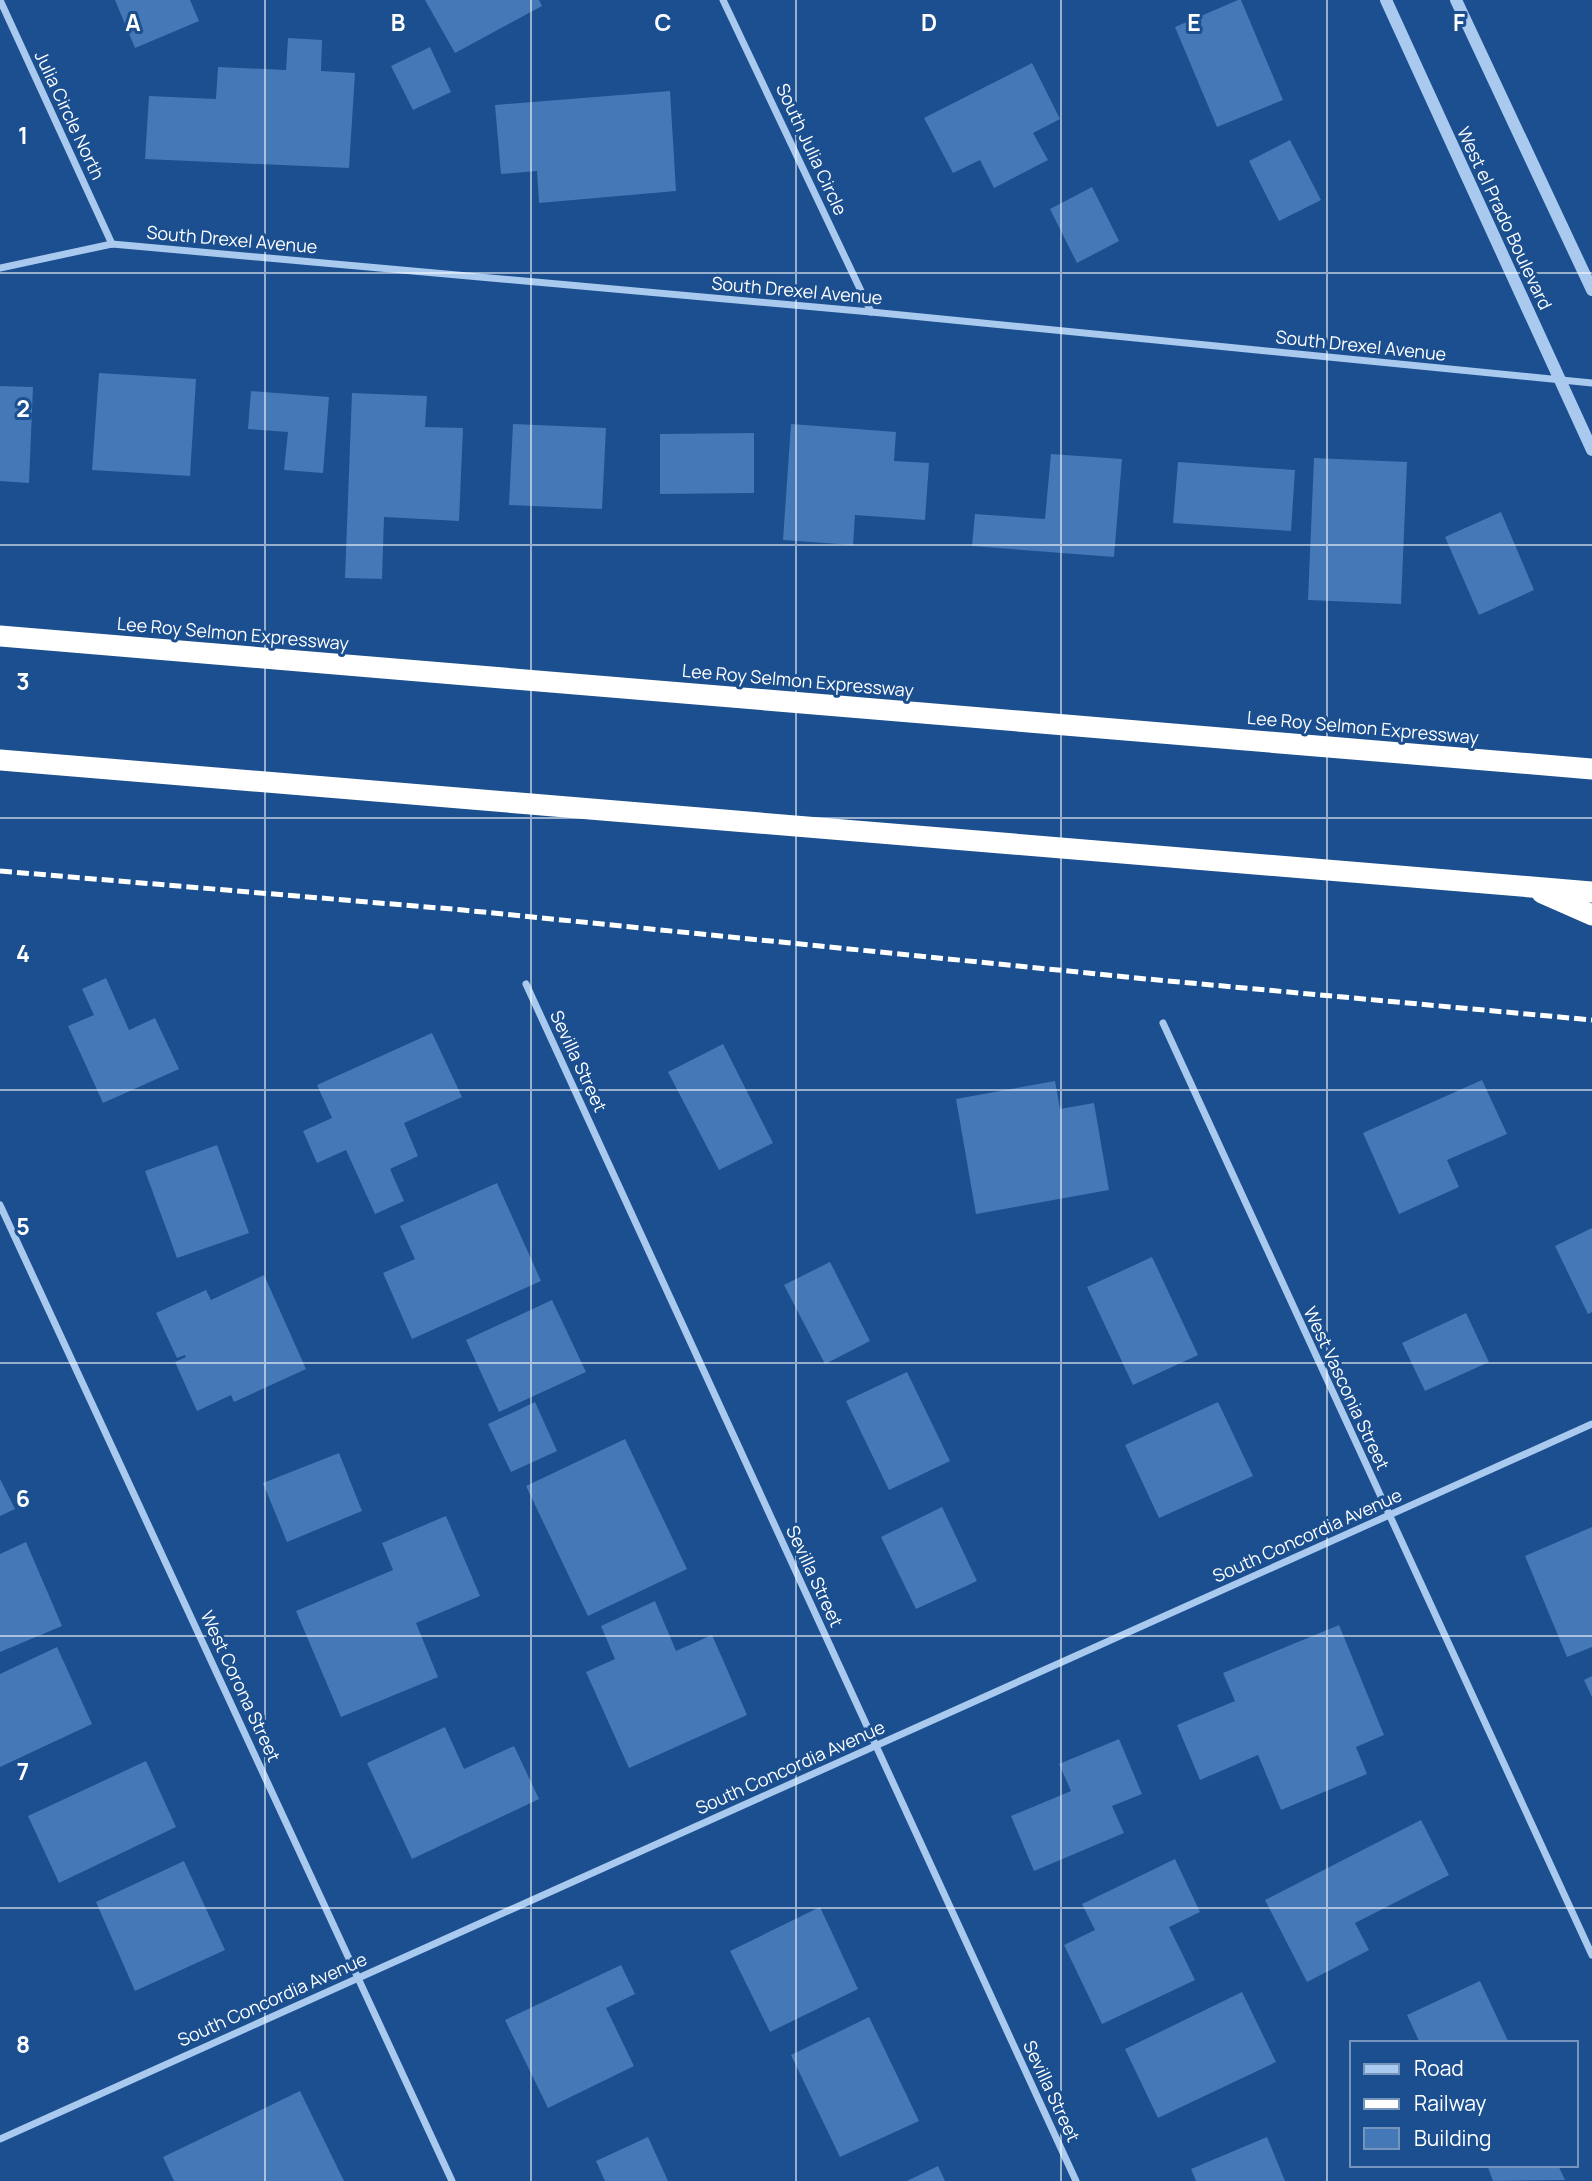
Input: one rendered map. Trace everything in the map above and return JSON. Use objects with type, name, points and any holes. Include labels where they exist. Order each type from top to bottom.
[{"type":"highway","name":"Lee Roy Selmon Expressway","points":[[0,636],[1592,769]]},
{"type":"highway","points":[[0,760],[1585,891]]},
{"type":"highway","points":[[1527,886],[1591,914]]},
{"type":"street","name":"Julia Circle North","points":[[0,0],[112,244]]},
{"type":"street","name":"South Julia Circle","points":[[723,0],[872,312]]},
{"type":"street","name":"West el Prado Boulevard","points":[[1386,0],[1592,450]]},
{"type":"street","points":[[1456,0],[1592,290]]},
{"type":"street","name":"South Drexel Avenue","points":[[0,268],[112,244],[872,312],[1592,383]]},
{"type":"street","name":"Sevilla Street","points":[[526,984],[1076,2181]]},
{"type":"street","name":"West Vasconia Street","points":[[1163,1023],[1592,1955]]},
{"type":"street","name":"West Corona Street","points":[[0,1205],[452,2181]]},
{"type":"street","name":"South Concordia Avenue","points":[[0,2139],[1592,1424]]},
{"type":"building","points":[[115,0],[190,0],[199,21],[135,48]]},
{"type":"building","points":[[425,0],[539,0],[542,6],[455,53]]},
{"type":"building","points":[[1241,0],[1283,100],[1217,127],[1175,27]]},
{"type":"building","points":[[288,38],[322,40],[321,71],[355,73],[349,168],[145,159],[149,96],[216,99],[218,67],[286,70]]},
{"type":"building","points":[[430,47],[451,92],[413,110],[391,66]]},
{"type":"building","points":[[1032,63],[1060,119],[1033,133],[1048,160],[994,188],[980,160],[953,173],[924,118]]},
{"type":"building","points":[[670,91],[676,191],[539,203],[537,171],[501,174],[495,105]]},
{"type":"building","points":[[1290,140],[1321,200],[1279,221],[1249,161]]},
{"type":"building","points":[[1092,187],[1119,241],[1077,263],[1050,209]]},
{"type":"building","points":[[99,373],[196,379],[190,476],[92,470]]},
{"type":"building","points":[[0,386],[33,387],[29,483],[0,481]]},
{"type":"building","points":[[251,391],[329,397],[323,473],[284,470],[288,432],[248,429]]},
{"type":"building","points":[[352,393],[427,396],[425,427],[463,428],[459,521],[384,517],[382,579],[345,578]]},
{"type":"building","points":[[513,424],[606,428],[602,509],[509,505]]},
{"type":"building","points":[[791,424],[896,432],[894,461],[929,463],[925,520],[855,515],[853,545],[783,540]]},
{"type":"building","points":[[754,433],[754,493],[660,494],[660,434]]},
{"type":"building","points":[[1051,454],[1122,459],[1114,557],[972,546],[975,514],[1045,519]]},
{"type":"building","points":[[1314,458],[1407,462],[1401,604],[1308,600]]},
{"type":"building","points":[[1178,462],[1295,470],[1291,531],[1173,523]]},
{"type":"building","points":[[1501,512],[1534,590],[1479,615],[1445,537]]},
{"type":"building","points":[[106,978],[129,1030],[155,1018],[179,1069],[103,1103],[68,1026],[94,1015],[82,989]]},
{"type":"building","points":[[432,1033],[462,1097],[404,1123],[418,1156],[390,1169],[404,1201],[375,1214],[346,1150],[317,1163],[303,1131],[332,1118],[317,1085]]},
{"type":"building","points":[[723,1044],[773,1143],[719,1170],[668,1072]]},
{"type":"building","points":[[1482,1080],[1507,1134],[1447,1160],[1459,1187],[1399,1214],[1363,1133]]},
{"type":"building","points":[[1055,1081],[1060,1109],[1094,1103],[1109,1190],[976,1214],[956,1099]]},
{"type":"building","points":[[217,1145],[249,1233],[177,1258],[145,1171]]},
{"type":"building","points":[[497,1183],[541,1281],[412,1339],[383,1273],[415,1259],[400,1226]]},
{"type":"building","points":[[1592,1228],[1592,1312],[1588,1314],[1555,1246]]},
{"type":"building","points":[[1152,1257],[1198,1355],[1133,1385],[1087,1287]]},
{"type":"building","points":[[830,1262],[870,1341],[825,1364],[784,1285]]},
{"type":"building","points":[[264,1275],[306,1369],[234,1402],[231,1395],[197,1411],[175,1362],[186,1357],[177,1358],[156,1313],[206,1290],[211,1300]]},
{"type":"building","points":[[552,1300],[586,1372],[499,1412],[466,1340]]},
{"type":"building","points":[[1466,1313],[1489,1362],[1425,1391],[1402,1343]]},
{"type":"building","points":[[907,1372],[950,1461],[889,1490],[846,1401]]},
{"type":"building","points":[[535,1402],[557,1451],[511,1472],[488,1424]]},
{"type":"building","points":[[1218,1402],[1253,1476],[1159,1518],[1125,1445]]},
{"type":"building","points":[[625,1439],[687,1569],[588,1616],[526,1486]]},
{"type":"building","points":[[339,1453],[362,1511],[287,1542],[263,1483]]},
{"type":"building","points":[[0,1479],[15,1509],[0,1516]]},
{"type":"building","points":[[942,1507],[977,1581],[916,1609],[881,1537]]},
{"type":"building","points":[[446,1516],[480,1596],[416,1623],[438,1677],[341,1717],[296,1611],[393,1570],[382,1543]]},
{"type":"building","points":[[1592,1527],[1592,1647],[1567,1657],[1525,1556]]},
{"type":"building","points":[[26,1542],[62,1626],[0,1652],[0,1554]]},
{"type":"building","points":[[655,1601],[676,1651],[712,1635],[747,1715],[629,1768],[586,1672],[615,1659],[601,1626]]},
{"type":"building","points":[[1339,1625],[1384,1735],[1356,1747],[1367,1774],[1281,1810],[1258,1755],[1200,1780],[1177,1725],[1235,1701],[1223,1673]]},
{"type":"building","points":[[57,1647],[92,1724],[0,1767],[0,1674]]},
{"type":"building","points":[[1592,1676],[1592,1697],[1584,1680]]},
{"type":"building","points":[[445,1727],[464,1769],[514,1746],[539,1799],[412,1859],[367,1763]]},
{"type":"building","points":[[1119,1739],[1142,1794],[1112,1806],[1124,1833],[1034,1871],[1011,1816],[1071,1791],[1059,1764]]},
{"type":"building","points":[[146,1761],[176,1827],[59,1883],[28,1816]]},
{"type":"building","points":[[1421,1820],[1449,1875],[1355,1923],[1369,1950],[1307,1982],[1265,1900]]},
{"type":"building","points":[[1175,1859],[1200,1912],[1169,1927],[1195,1980],[1102,2024],[1064,1945],[1095,1930],[1082,1904]]},
{"type":"building","points":[[184,1861],[225,1950],[135,1991],[96,1902]]},
{"type":"building","points":[[820,1907],[858,1989],[770,2032],[730,1951]]},
{"type":"building","points":[[621,1965],[635,1994],[606,2008],[634,2066],[548,2108],[505,2020]]},
{"type":"building","points":[[1480,1981],[1508,2041],[1419,2041],[1407,2015]]},
{"type":"building","points":[[1242,1992],[1276,2062],[1158,2118],[1125,2049]]},
{"type":"building","points":[[869,2017],[919,2121],[840,2157],[791,2055]]},
{"type":"building","points":[[300,2091],[344,2181],[174,2181],[163,2157]]},
{"type":"building","points":[[648,2137],[668,2181],[605,2181],[596,2161]]},
{"type":"building","points":[[1267,2137],[1285,2181],[1196,2181],[1191,2169]]},
{"type":"building","points":[[938,2166],[945,2181],[907,2181]]},
{"type":"building","points":[[1488,2167],[1559,2167],[1565,2180],[1493,2181]]},
{"type":"railway","points":[[0,871],[463,910],[1147,979],[1592,1020]]}]
